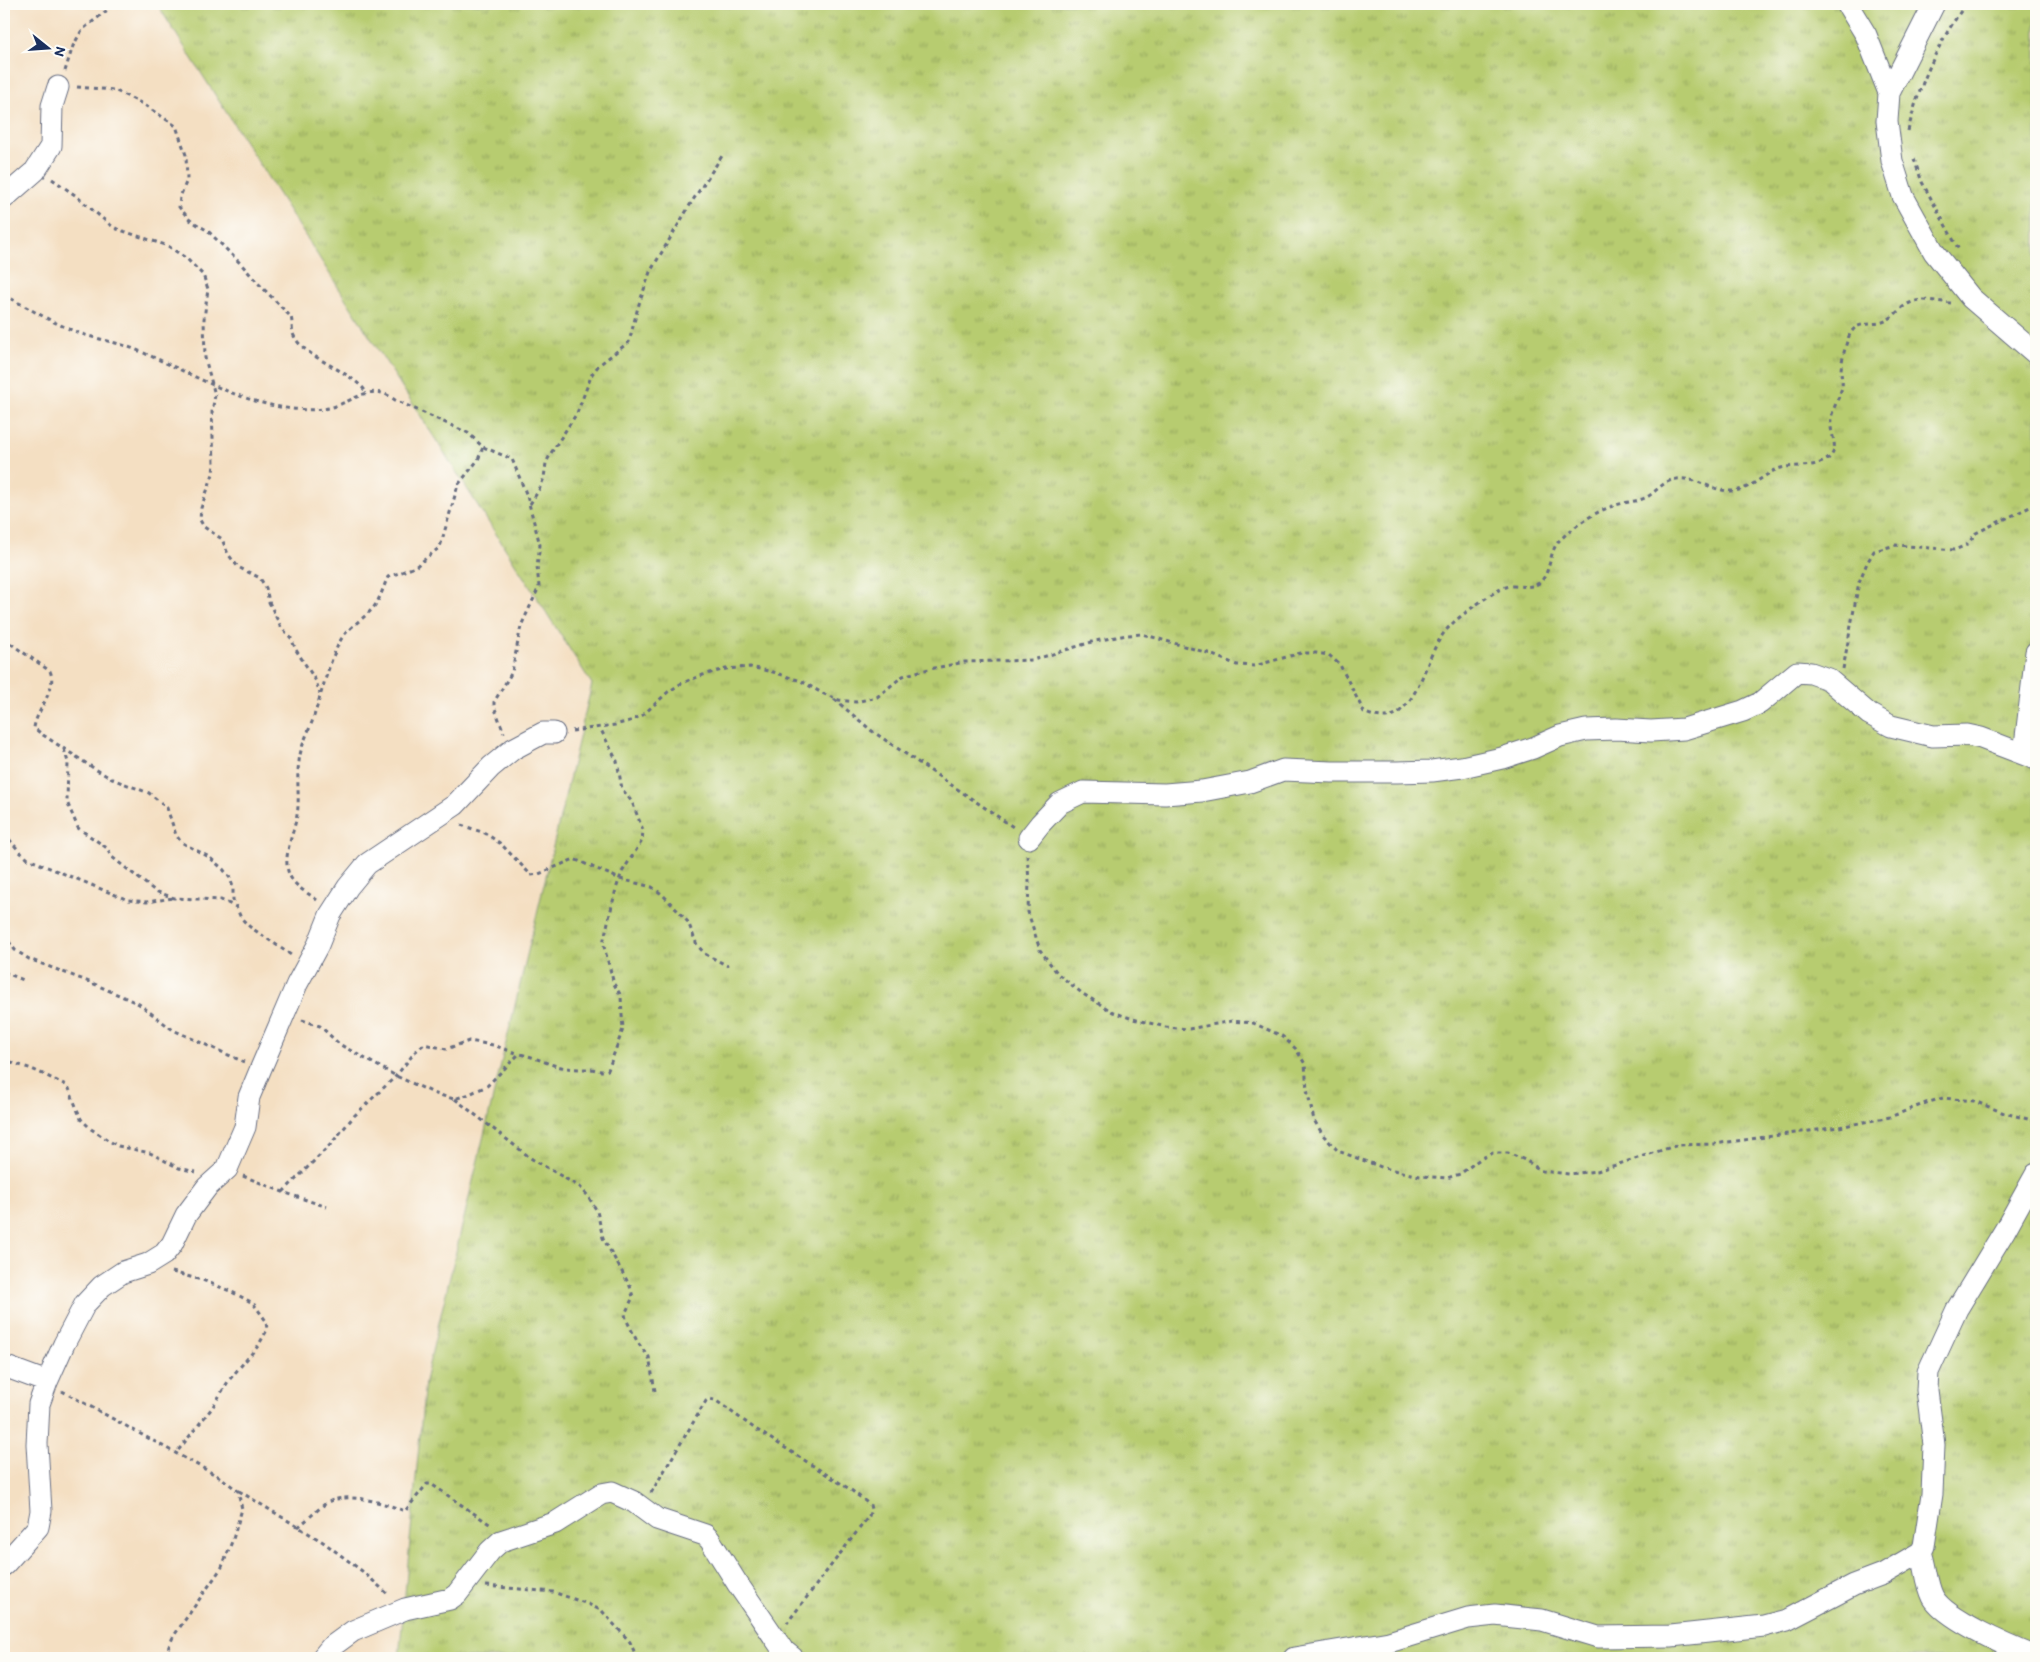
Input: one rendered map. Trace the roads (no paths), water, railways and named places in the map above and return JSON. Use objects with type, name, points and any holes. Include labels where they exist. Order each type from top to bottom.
[{"type":"street","points":[[1847,4],[1866,35],[1889,93]]},
{"type":"street","points":[[1934,4],[1889,93],[1887,121],[1892,161],[1903,196],[1934,252],[1971,298],[2036,354]]},
{"type":"street","points":[[4,198],[35,171],[51,146],[52,106],[58,87]]},
{"type":"street","points":[[1029,838],[1060,803],[1083,792],[1165,794],[1202,791],[1250,782],[1283,770],[1397,772],[1432,771],[1462,767],[1502,758],[1534,748],[1560,736],[1586,730],[1651,731],[1684,729],[1743,711],[1760,703],[1797,672],[1811,673],[1828,679],[1869,714],[1891,726],[1933,736],[1967,735],[1981,738],[2030,757],[2036,652]]},
{"type":"street","points":[[4,1565],[38,1527],[41,1511],[37,1444],[40,1404],[47,1382],[85,1304],[102,1286],[123,1272],[148,1264],[164,1254],[172,1244],[186,1215],[207,1187],[227,1169],[245,1127],[249,1097],[281,1020],[330,915],[348,887],[367,864],[455,805],[491,767],[513,748],[543,734],[554,734]]},
{"type":"street","points":[[1294,1658],[1389,1642],[1468,1618],[1495,1615],[1542,1620],[1598,1637],[1671,1636],[1764,1626],[1795,1616],[1854,1585],[1883,1574],[1921,1552],[1924,1546],[1932,1494],[1934,1445],[1927,1390],[1928,1372],[1957,1310],[2036,1174]]},
{"type":"street","points":[[4,1366],[47,1382]]},
{"type":"street","points":[[322,1658],[331,1647],[353,1630],[405,1609],[450,1599],[466,1584],[490,1551],[501,1541],[555,1522],[601,1494],[608,1492],[624,1496],[657,1519],[705,1535],[783,1650],[793,1658]]},
{"type":"street","points":[[1921,1552],[1933,1597],[1942,1608],[1992,1639],[2036,1657]]}]
